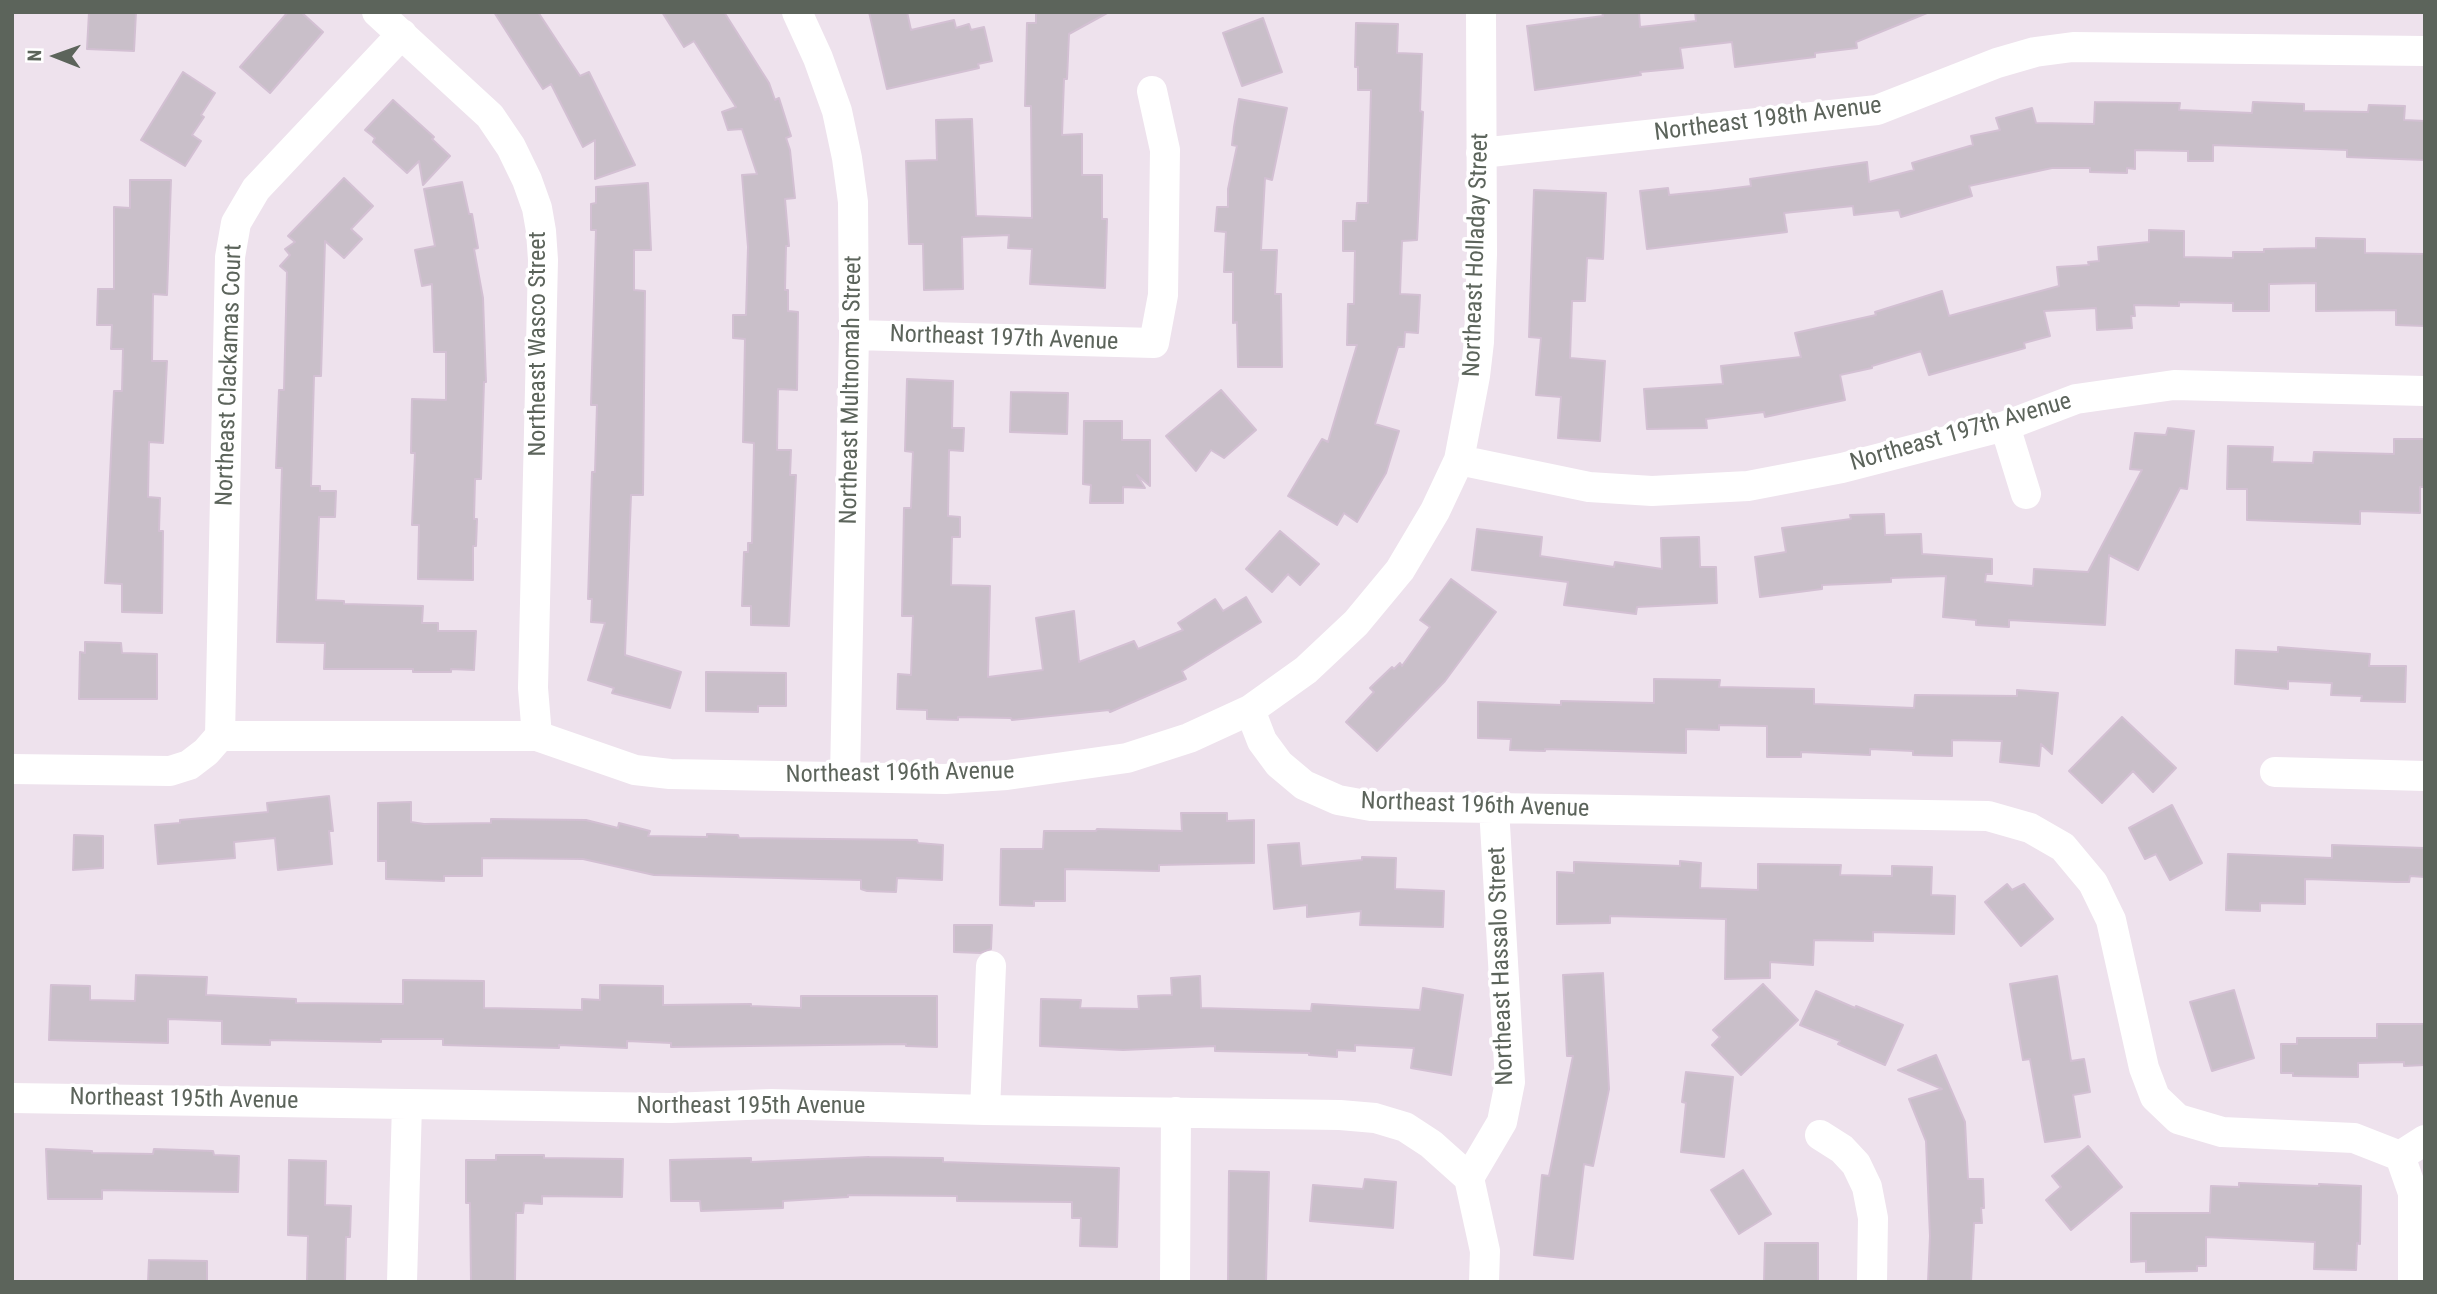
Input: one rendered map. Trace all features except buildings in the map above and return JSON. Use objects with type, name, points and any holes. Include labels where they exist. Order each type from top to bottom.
[{"type":"street","name":"Northeast Wasco Street","points":[[377,12],[489,116],[511,147],[522,169],[539,219],[542,274],[533,688],[537,736]]},
{"type":"street","name":"Northeast Multnomah Street","points":[[797,12],[818,58],[837,111],[847,158],[855,236],[845,777]]},
{"type":"street","name":"Northeast Holladay Street","points":[[1250,710],[1306,670],[1356,623],[1400,570],[1435,511],[1459,460],[1479,342],[1482,254],[1482,12]]},
{"type":"street","name":"Northeast Clackamas Court","points":[[220,736],[230,257],[236,223],[256,189],[402,34]]},
{"type":"street","name":"Northeast 198th Avenue","points":[[1481,153],[1877,110],[1997,63],[2035,52],[2073,47],[2425,51]]},
{"type":"street","name":"Northeast 197th Avenue","points":[[854,335],[1154,343],[1163,295],[1166,150],[1152,91]]},
{"type":"street","name":"Northeast 197th Avenue","points":[[1459,460],[1589,486],[1653,491],[1748,486],[1842,468],[2005,426],[2076,399],[2174,385],[2425,391]]},
{"type":"street","points":[[2005,426],[2026,495]]},
{"type":"street","name":"Northeast 196th Avenue","points":[[220,736],[537,736],[635,770],[670,774],[945,779],[1007,775],[1127,758],[1189,738],[1250,710],[1262,741],[1279,764],[1304,785],[1338,800],[1371,806],[1988,816],[2030,828],[2063,847],[2093,883],[2111,920],[2144,1068],[2155,1097],[2178,1119],[2222,1132],[2354,1138],[2400,1156]]},
{"type":"street","points":[[12,769],[170,771],[189,765],[206,752],[220,736]]},
{"type":"street","points":[[2275,772],[2425,776]]},
{"type":"street","name":"Northeast Hassalo Street","points":[[1469,1178],[1502,1122],[1510,1082],[1494,808]]},
{"type":"street","points":[[985,1110],[991,966]]},
{"type":"street","name":"Northeast 195th Avenue","points":[[12,1098],[671,1108],[771,1104],[1375,1118],[1405,1127],[1431,1144],[1469,1178]]},
{"type":"street","points":[[402,1282],[407,1104]]},
{"type":"street","points":[[1175,1282],[1176,1112]]},
{"type":"street","points":[[1820,1135],[1842,1149],[1856,1164],[1867,1187],[1873,1218],[1872,1282]]},
{"type":"street","points":[[2413,1282],[2413,1193],[2400,1156],[2425,1140]]},
{"type":"street","points":[[1469,1178],[1485,1251],[1484,1282]]}]
